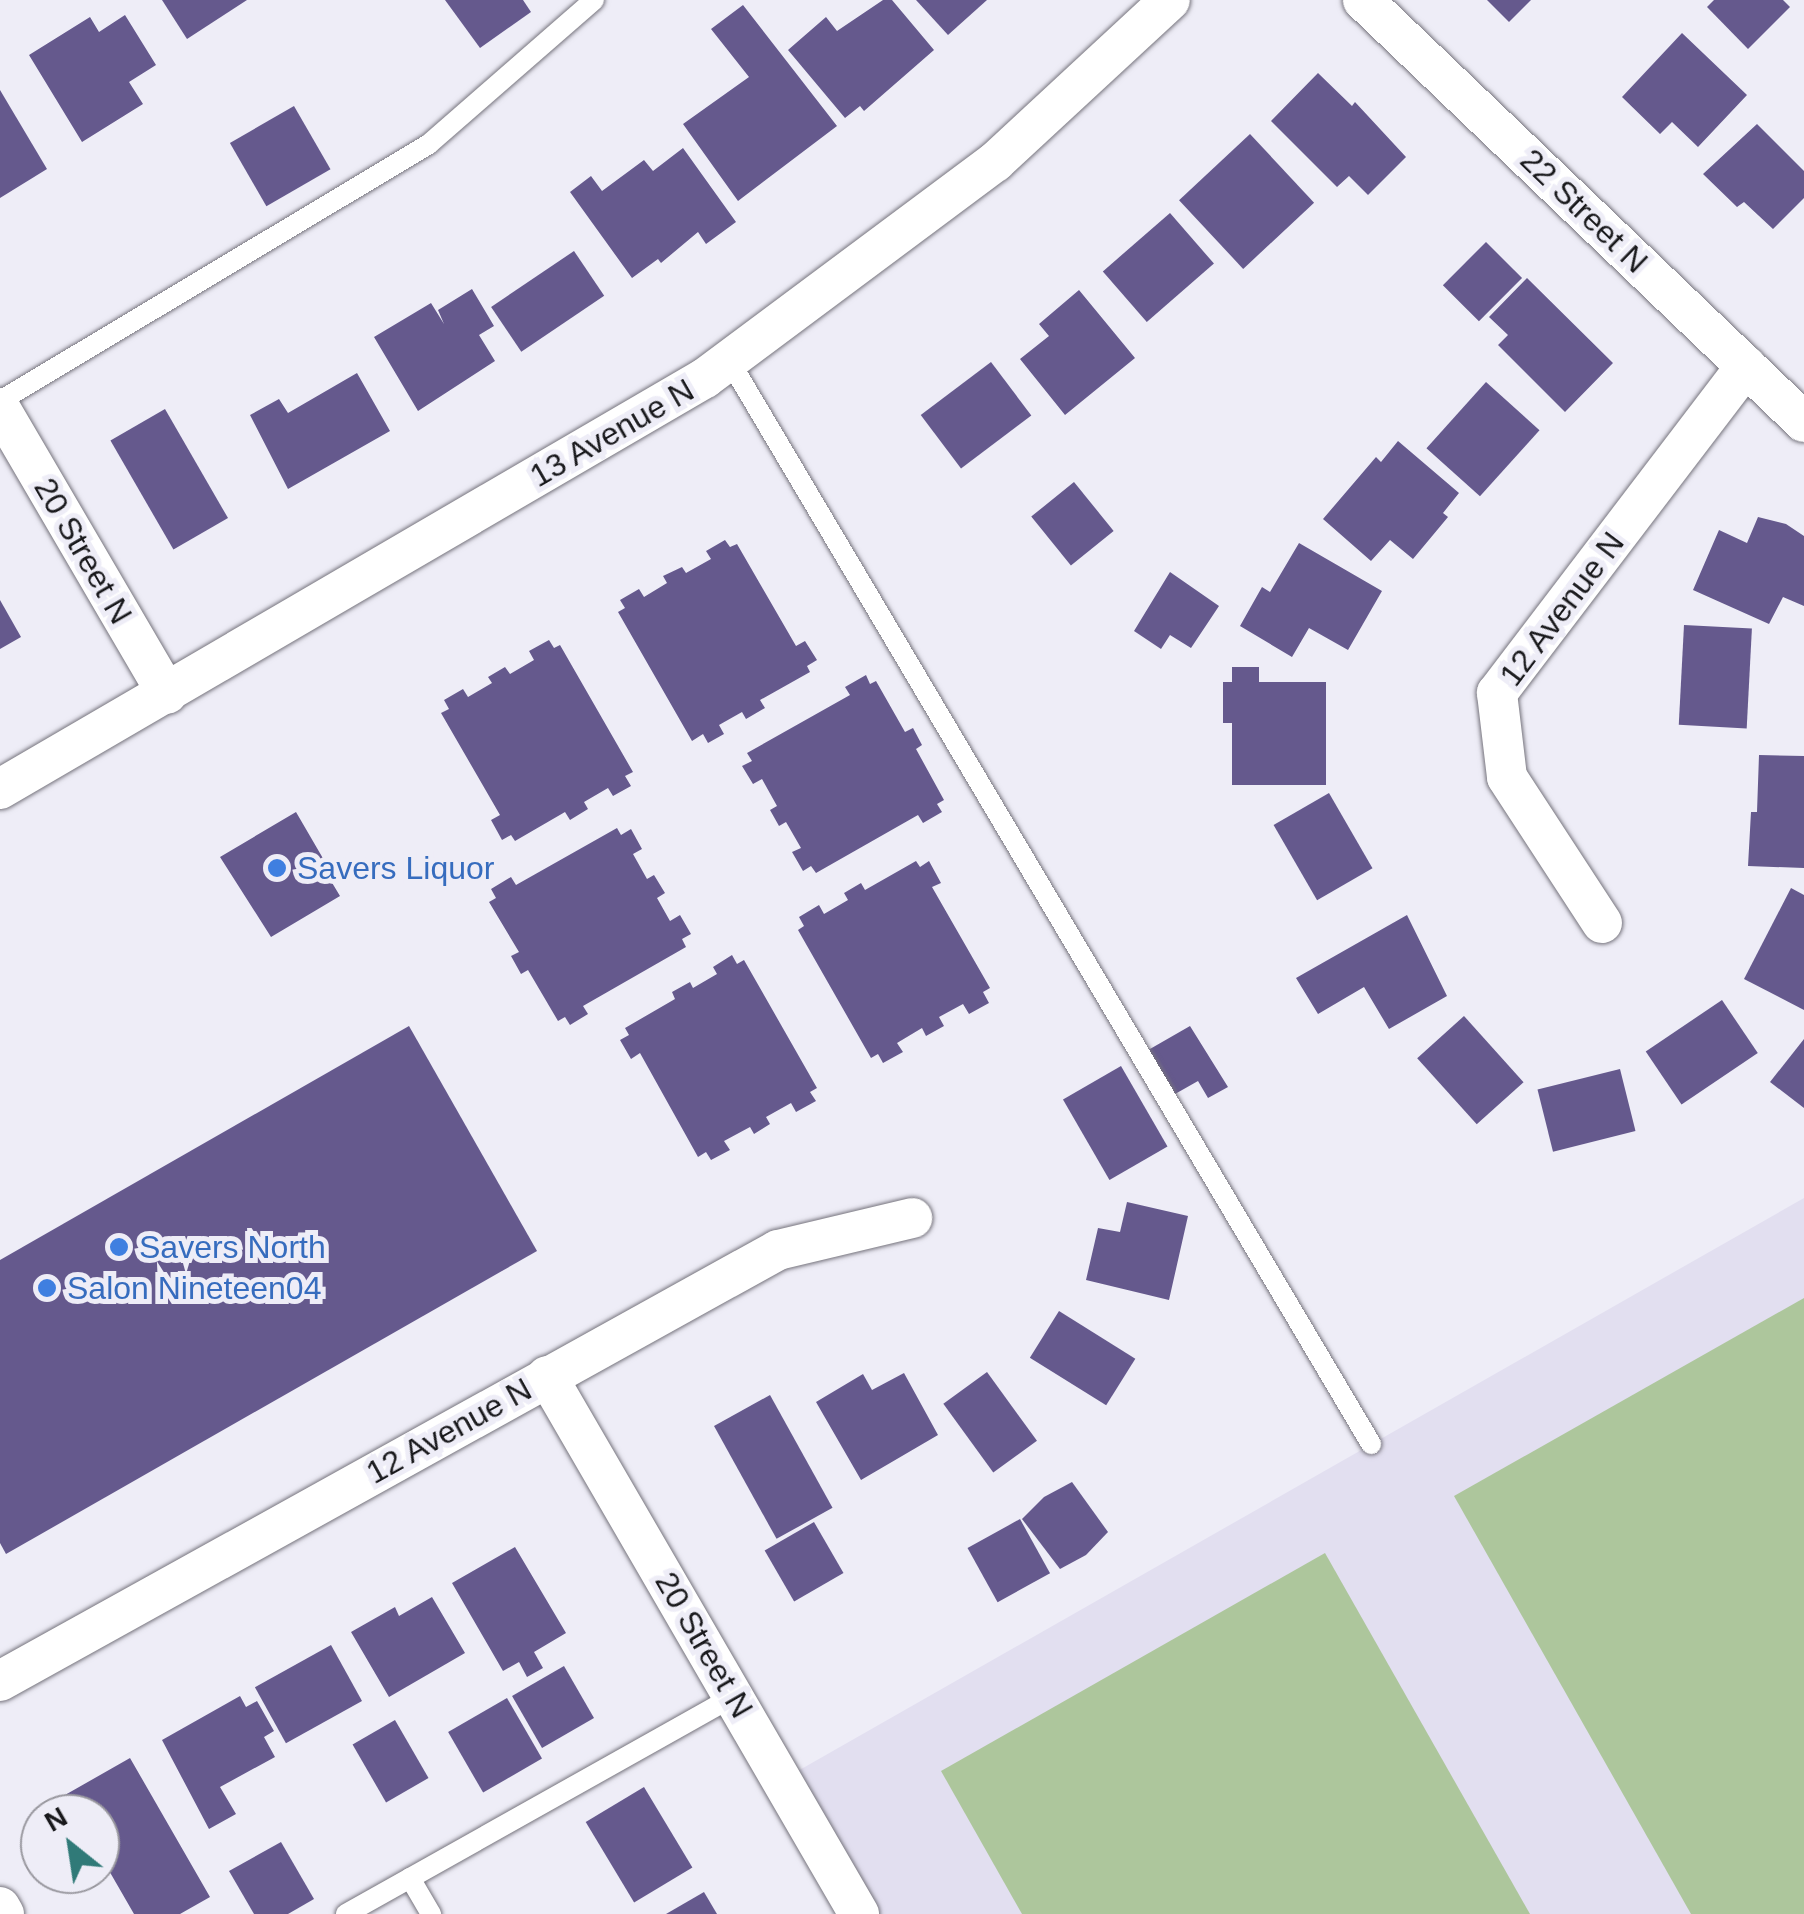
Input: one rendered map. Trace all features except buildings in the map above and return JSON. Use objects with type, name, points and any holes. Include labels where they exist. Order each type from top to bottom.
[{"type":"street","name":"13 Avenue N","points":[[0,789],[688,388],[994,162],[1170,0]]},
{"type":"street","name":"22 Street N","points":[[1363,0],[1804,422]]},
{"type":"street","name":"12 Avenue N","points":[[1602,923],[1508,778],[1497,694],[1746,366]]},
{"type":"street","name":"20 Street N","points":[[0,405],[166,694]]},
{"type":"street","name":"12 Avenue N","points":[[0,1680],[778,1250],[912,1218]]},
{"type":"street","name":"20 Street N","points":[[547,1376],[859,1914]]},
{"type":"street","points":[[0,1906],[4,1914]]},
{"type":"lane","points":[[0,405],[429,144],[594,0]]},
{"type":"lane","points":[[728,360],[1371,1444]]},
{"type":"lane","points":[[346,1914],[734,1696]]},
{"type":"lane","points":[[410,1878],[431,1914]]},
{"type":"shaded area","points":[[1804,1198],[1804,1914],[859,1914],[782,1780]]},
{"type":"green space","points":[[1804,1298],[1804,1914],[1691,1914],[1454,1496]]},
{"type":"green space","points":[[1325,1553],[1530,1914],[1022,1914],[941,1771]]},
{"type":"place","name":"Savers Liquor","points":[[277,868]]},
{"type":"place","name":"Savers North","points":[[119,1247]]},
{"type":"place","name":"Salon Nineteen04","points":[[47,1288]]}]
